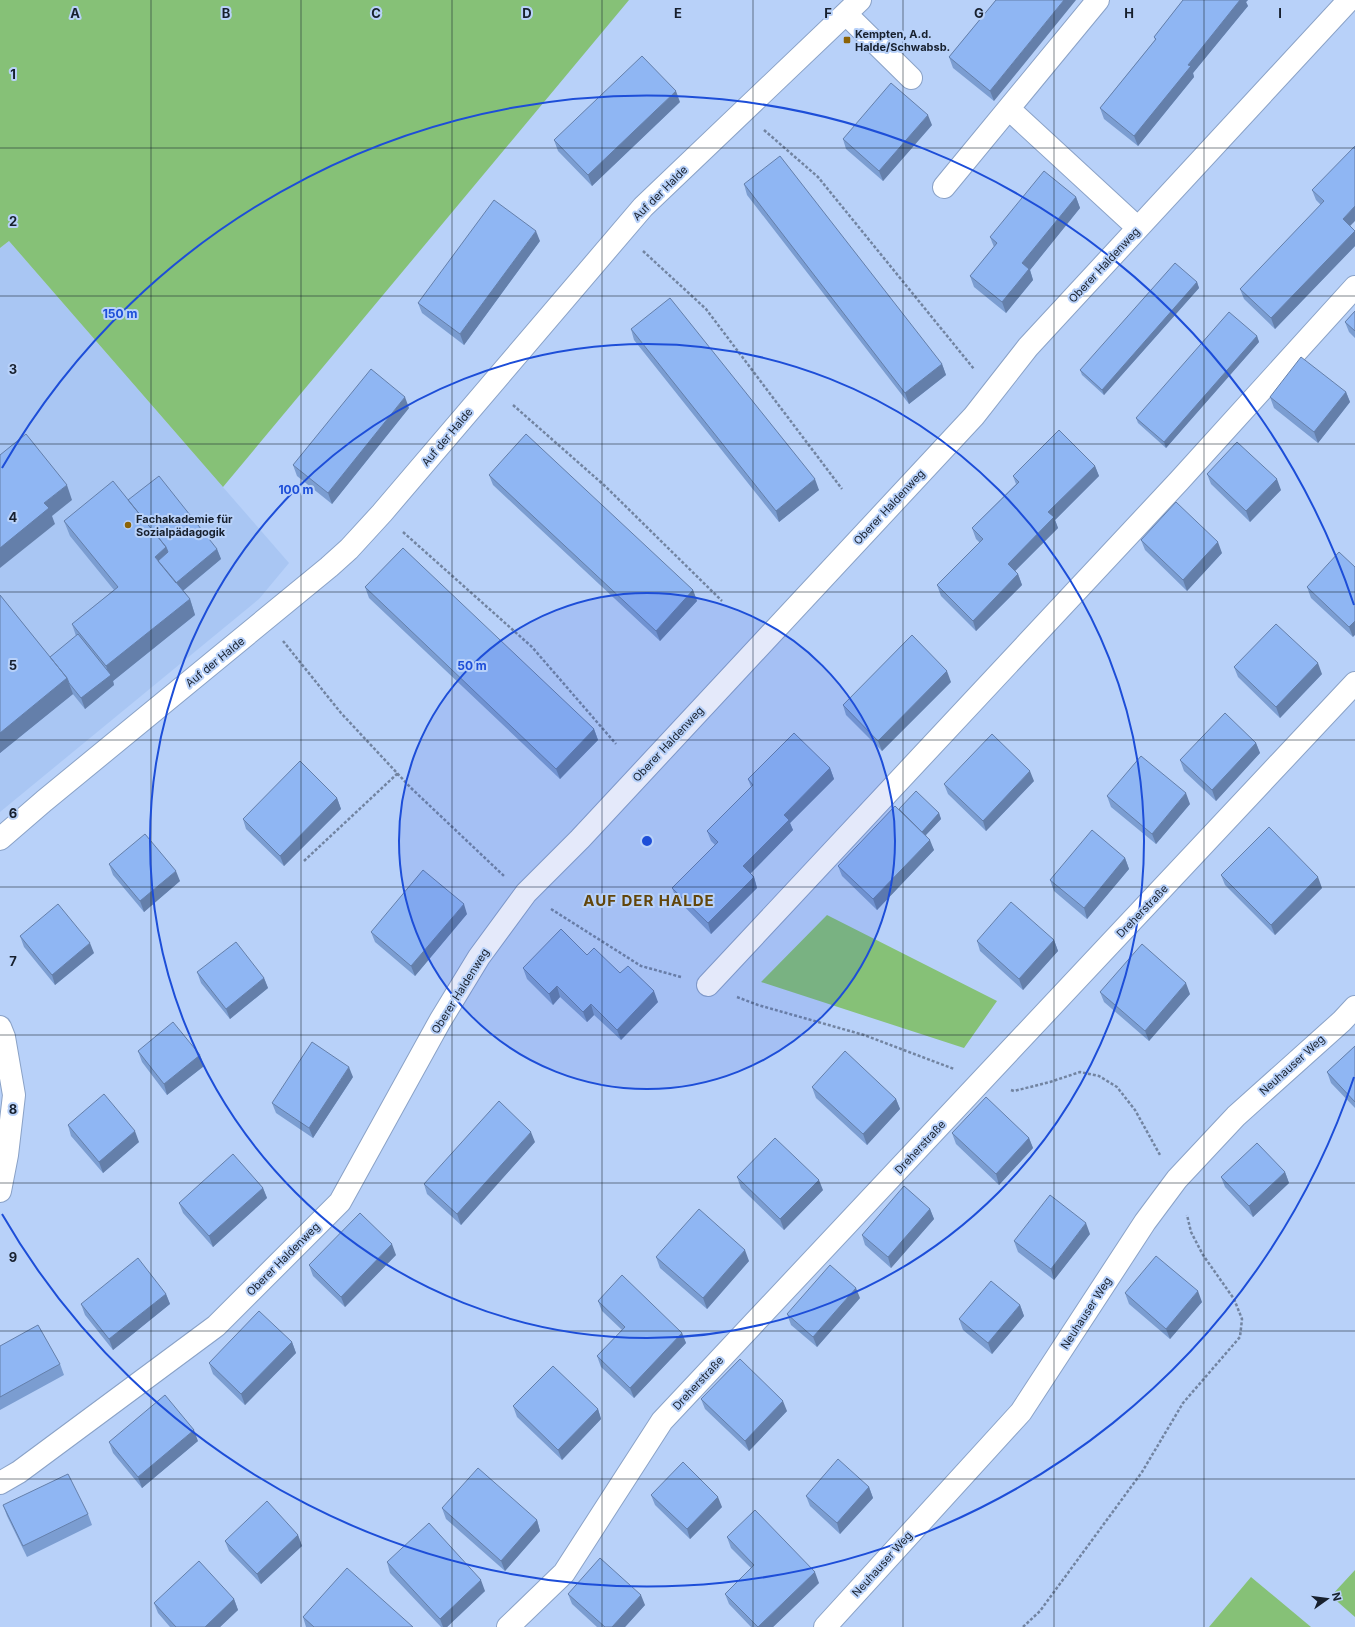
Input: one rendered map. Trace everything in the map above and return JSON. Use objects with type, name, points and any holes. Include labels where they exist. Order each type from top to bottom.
[{"type":"street","points":[[944,187],[1098,0]]},
{"type":"street","name":"Oberer Haldenweg","points":[[0,1484],[19,1472],[216,1326],[340,1202],[440,1021],[479,957],[526,893],[580,839],[974,416],[992,391],[1028,347],[1349,0]]},
{"type":"street","points":[[853,7],[911,78]]},
{"type":"street","name":"Auf der Halde","points":[[0,839],[44,801],[266,620],[349,549],[382,513],[643,207],[853,7]]},
{"type":"street","points":[[1009,109],[1138,228]]},
{"type":"street","points":[[708,985],[1179,481],[1355,287]]},
{"type":"street","name":"Dreherstraße","points":[[508,1627],[564,1573],[662,1421],[1355,683]]},
{"type":"street","name":"Neuhauser Weg","points":[[825,1627],[1021,1412],[1145,1222],[1177,1180],[1236,1116],[1342,1021],[1355,1007]]},
{"type":"street","points":[[0,1027],[4,1037],[14,1095],[7,1155],[0,1191]]},
{"type":"path","points":[[743,112],[818,177],[992,391]]},
{"type":"path","points":[[622,232],[706,309],[842,489]]},
{"type":"path","points":[[491,386],[605,486],[722,602]]},
{"type":"path","points":[[382,513],[532,647],[616,744]]},
{"type":"path","points":[[266,620],[341,713],[398,774],[502,874]]},
{"type":"path","points":[[304,861],[398,774]]},
{"type":"path","points":[[983,1080],[1014,1091],[1050,1082],[1080,1072],[1099,1076],[1117,1087],[1136,1110],[1161,1156],[1177,1180],[1192,1232],[1204,1255],[1234,1298],[1242,1319],[1240,1337],[1183,1403],[1142,1472],[1040,1611],[1023,1627]]},
{"type":"shaded area","name":"Fachakademie für Sozialpädagogik","points":[[9,241],[289,563],[259,599],[0,812],[0,248]]},
{"type":"green space","points":[[0,0],[629,0],[223,487],[9,241],[0,248]]},
{"type":"green space","points":[[827,915],[997,1001],[964,1048],[761,982]]},
{"type":"green space","points":[[1355,1570],[1355,1617],[1331,1596]]},
{"type":"green space","points":[[1251,1577],[1311,1627],[1209,1627]]},
{"type":"building","points":[[996,0],[1064,0],[990,91],[949,57]]},
{"type":"building","points":[[1183,0],[1240,0],[1188,65],[1191,66],[1134,136],[1100,108],[1156,39],[1154,37]]},
{"type":"building","points":[[642,56],[676,91],[588,175],[554,140]]},
{"type":"building","points":[[891,83],[928,115],[879,171],[843,139]]},
{"type":"building","points":[[1355,146],[1355,206],[1343,219],[1355,231],[1271,318],[1240,289],[1324,201],[1312,190]]},
{"type":"building","points":[[780,156],[942,364],[905,393],[744,184]]},
{"type":"building","points":[[1044,171],[1076,197],[1022,263],[1029,269],[1002,302],[970,276],[997,243],[990,237]]},
{"type":"building","points":[[494,200],[536,231],[460,334],[418,303]]},
{"type":"building","points":[[1175,263],[1197,282],[1102,390],[1080,370]]},
{"type":"building","points":[[670,298],[815,479],[776,511],[631,329]]},
{"type":"building","points":[[1355,311],[1355,331],[1345,322]]},
{"type":"building","points":[[1229,312],[1257,336],[1164,442],[1136,418]]},
{"type":"building","points":[[1301,357],[1346,392],[1314,432],[1270,397]]},
{"type":"building","points":[[371,369],[405,397],[328,493],[293,465]]},
{"type":"building","points":[[1059,430],[1095,466],[1048,512],[1054,517],[1008,564],[1018,574],[973,621],[937,585],[983,539],[972,528],[1019,482],[1013,476]]},
{"type":"building","points":[[26,434],[67,485],[44,503],[49,508],[0,548],[0,455]]},
{"type":"building","points":[[526,434],[693,590],[656,631],[489,475]]},
{"type":"building","points":[[1237,442],[1277,479],[1246,511],[1207,474]]},
{"type":"building","points":[[159,476],[217,549],[176,583],[158,561],[168,552],[166,547],[128,500]]},
{"type":"building","points":[[113,481],[166,547],[155,557],[190,599],[106,666],[72,624],[118,587],[64,521]]},
{"type":"building","points":[[1176,502],[1218,542],[1183,580],[1141,540]]},
{"type":"building","points":[[403,548],[594,729],[556,769],[365,587]]},
{"type":"building","points":[[1339,552],[1355,567],[1355,621],[1349,627],[1307,587]]},
{"type":"building","points":[[0,595],[67,678],[0,733]]},
{"type":"building","points":[[1276,624],[1318,663],[1276,707],[1234,667]]},
{"type":"building","points":[[78,634],[111,675],[81,698],[50,657]]},
{"type":"building","points":[[912,635],[947,671],[878,741],[843,705]]},
{"type":"building","points":[[1225,713],[1256,743],[1212,790],[1180,760]]},
{"type":"building","points":[[794,733],[830,768],[784,815],[789,820],[743,866],[754,877],[708,923],[672,888],[718,842],[707,831],[753,785],[748,779]]},
{"type":"building","points":[[992,734],[1030,771],[983,821],[944,784]]},
{"type":"building","points":[[1141,756],[1186,793],[1152,834],[1107,796]]},
{"type":"building","points":[[300,761],[337,798],[280,856],[243,819]]},
{"type":"building","points":[[916,791],[939,813],[922,832],[899,809]]},
{"type":"building","points":[[895,806],[930,840],[873,899],[838,866]]},
{"type":"building","points":[[1269,827],[1318,877],[1271,925],[1221,875]]},
{"type":"building","points":[[1092,830],[1125,858],[1084,908],[1050,880]]},
{"type":"building","points":[[145,834],[176,871],[140,901],[109,864]]},
{"type":"building","points":[[423,870],[464,904],[411,966],[371,932]]},
{"type":"building","points":[[1011,902],[1054,940],[1019,979],[977,941]]},
{"type":"building","points":[[58,904],[90,943],[52,975],[20,936]]},
{"type":"building","points":[[561,929],[587,955],[594,948],[620,973],[628,966],[654,991],[617,1030],[591,1004],[583,1012],[557,986],[549,994],[523,968]]},
{"type":"building","points":[[236,942],[264,978],[226,1009],[197,972]]},
{"type":"building","points":[[1142,944],[1186,983],[1145,1031],[1100,992]]},
{"type":"building","points":[[173,1022],[200,1055],[164,1084],[138,1051]]},
{"type":"building","points":[[312,1042],[349,1067],[309,1128],[272,1103]]},
{"type":"building","points":[[1355,1046],[1355,1102],[1327,1072]]},
{"type":"building","points":[[845,1051],[896,1099],[863,1134],[812,1087]]},
{"type":"building","points":[[104,1094],[135,1131],[99,1162],[68,1125]]},
{"type":"building","points":[[986,1097],[1029,1138],[996,1174],[952,1133]]},
{"type":"building","points":[[499,1101],[531,1132],[457,1214],[424,1184]]},
{"type":"building","points":[[775,1138],[819,1180],[780,1219],[737,1177]]},
{"type":"building","points":[[1257,1143],[1285,1172],[1249,1206],[1221,1177]]},
{"type":"building","points":[[233,1154],[263,1188],[209,1236],[179,1203]]},
{"type":"building","points":[[904,1186],[930,1209],[888,1257],[862,1235]]},
{"type":"building","points":[[1050,1195],[1086,1223],[1051,1269],[1014,1241]]},
{"type":"building","points":[[699,1209],[745,1250],[703,1298],[656,1257]]},
{"type":"building","points":[[360,1213],[392,1244],[341,1297],[309,1265]]},
{"type":"building","points":[[1156,1256],[1198,1291],[1166,1329],[1125,1293]]},
{"type":"building","points":[[138,1258],[166,1294],[109,1339],[81,1304]]},
{"type":"building","points":[[830,1265],[856,1288],[813,1337],[787,1314]]},
{"type":"building","points":[[622,1275],[682,1333],[630,1388],[597,1356],[625,1327],[598,1301]]},
{"type":"building","points":[[991,1281],[1020,1305],[988,1343],[959,1319]]},
{"type":"building","points":[[259,1311],[292,1342],[241,1394],[209,1363]]},
{"type":"building","points":[[38,1325],[60,1364],[0,1397],[0,1346]]},
{"type":"building","points":[[740,1359],[783,1401],[745,1441],[701,1399]]},
{"type":"building","points":[[553,1366],[598,1409],[558,1450],[513,1406]]},
{"type":"building","points":[[165,1395],[194,1430],[138,1477],[109,1442]]},
{"type":"building","points":[[838,1459],[869,1487],[837,1523],[806,1496]]},
{"type":"building","points":[[683,1462],[718,1497],[687,1529],[651,1495]]},
{"type":"building","points":[[478,1468],[537,1520],[501,1561],[442,1508]]},
{"type":"building","points":[[68,1474],[88,1514],[23,1546],[3,1505]]},
{"type":"building","points":[[267,1501],[298,1535],[257,1574],[225,1541]]},
{"type":"building","points":[[755,1510],[815,1572],[758,1627],[725,1594],[754,1565],[727,1537]]},
{"type":"building","points":[[429,1523],[481,1580],[440,1619],[387,1562]]},
{"type":"building","points":[[600,1558],[641,1595],[612,1627],[605,1627],[568,1594]]},
{"type":"building","points":[[199,1561],[234,1599],[205,1627],[176,1627],[154,1603]]},
{"type":"building","points":[[347,1568],[413,1627],[314,1627],[303,1617]]},
{"type":"place","name":"Kempten, A.d. Halde/Schwabsb.","points":[[847,40]]},
{"type":"place","name":"Fachakademie für Sozialpädagogik","points":[[128,525]]},
{"type":"district","name":"AUF DER HALDE","points":[[649,901]]}]
